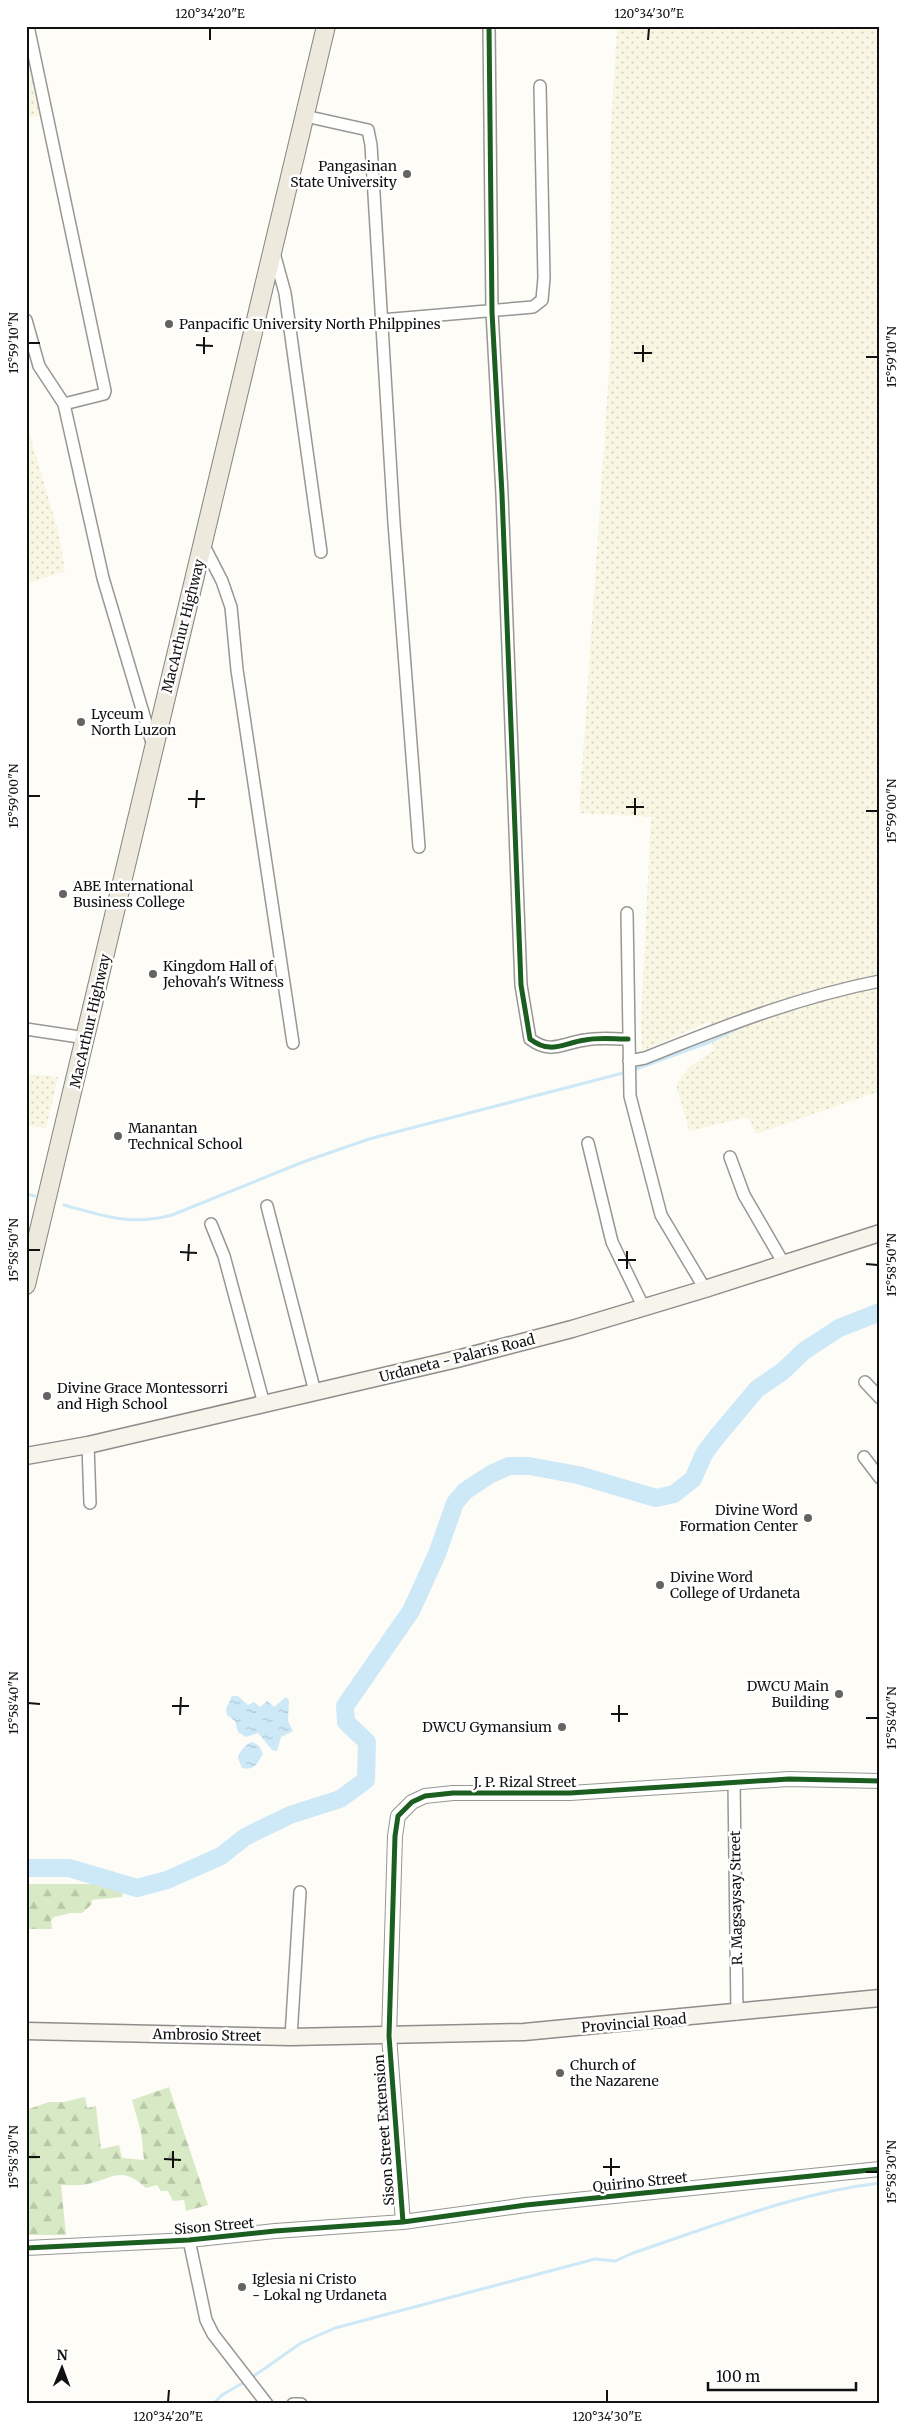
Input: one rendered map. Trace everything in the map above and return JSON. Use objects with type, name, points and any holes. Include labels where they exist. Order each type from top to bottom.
[{"type":"main road","name":"MacArthur Highway","points":[[26,1285],[326,26]]},
{"type":"main road","name":"Urdaneta - Palaris Road","points":[[26,1456],[88,1444],[264,1404],[457,1359],[572,1329],[643,1306],[705,1289],[880,1232]]},
{"type":"main road","name":"Provincial Road","points":[[388,2036],[524,2032],[737,2014],[880,1998]]},
{"type":"main road","name":"Ambrosio Street","points":[[26,2031],[291,2037],[388,2036]]},
{"type":"street","points":[[28,26],[105,391],[104,394],[64,404]]},
{"type":"street","points":[[489,26],[492,312],[502,494],[521,985],[530,1039],[540,1047],[557,1048],[585,1040],[628,1038]]},
{"type":"street","points":[[381,320],[533,308],[542,300],[544,294],[540,86]]},
{"type":"street","points":[[305,116],[368,130],[372,145],[381,320],[403,651],[419,847]]},
{"type":"street","points":[[272,248],[285,293],[321,552]]},
{"type":"street","points":[[26,320],[39,366],[48,384],[64,404],[103,578],[154,748]]},
{"type":"street","points":[[203,544],[222,581],[231,607],[237,670],[293,1043]]},
{"type":"street","points":[[627,913],[629,1087],[661,1215],[705,1289]]},
{"type":"street","points":[[629,1064],[742,1019],[844,988],[880,981]]},
{"type":"street","points":[[26,1028],[86,1038]]},
{"type":"street","points":[[588,1144],[612,1242],[643,1306]]},
{"type":"street","points":[[730,1157],[744,1195],[784,1264]]},
{"type":"street","points":[[268,1206],[315,1392]]},
{"type":"street","points":[[211,1224],[227,1264],[264,1404]]},
{"type":"street","points":[[865,1382],[880,1398]]},
{"type":"street","points":[[88,1444],[90,1503]]},
{"type":"street","points":[[864,1457],[880,1478]]},
{"type":"street","name":"J. P. Rizal Street","points":[[388,2036],[395,1836],[398,1816],[412,1802],[425,1796],[453,1793],[570,1794],[789,1779],[880,1781]]},
{"type":"street","name":"R. Magsaysay Street","points":[[734,1782],[737,2014]]},
{"type":"street","points":[[291,2037],[300,1892]]},
{"type":"street","name":"Sison Street Extension","points":[[388,2036],[403,2222]]},
{"type":"street","name":"Quirino Street","points":[[403,2222],[526,2205],[880,2169]]},
{"type":"street","name":"Sison Street","points":[[26,2248],[189,2240],[276,2231],[403,2222]]},
{"type":"street","points":[[189,2240],[206,2320],[213,2334],[254,2384],[267,2404]]},
{"type":"street","points":[[293,2404],[301,2404]]},
{"type":"shaded area","points":[[26,26],[40,60],[53,112],[26,119]]},
{"type":"shaded area","points":[[617,26],[880,26],[880,1091],[756,1134],[748,1117],[689,1131],[676,1085],[690,1066],[713,1051],[710,1021],[642,1051],[641,1022],[651,817],[579,813],[610,357],[611,129]]},
{"type":"shaded area","points":[[26,421],[59,535],[65,571],[26,584]]},
{"type":"shaded area","points":[[26,1074],[58,1077],[46,1128],[26,1125]]},
{"type":"green space","points":[[26,1884],[124,1884],[122,1897],[92,1900],[92,1904],[82,1913],[71,1913],[54,1917],[51,1920],[52,1929],[26,1929]]},
{"type":"green space","points":[[169,2087],[208,2205],[186,2211],[184,2200],[173,2201],[168,2191],[161,2191],[157,2185],[146,2188],[131,2177],[118,2175],[85,2185],[61,2185],[66,2235],[26,2235],[26,2110],[49,2102],[64,2102],[85,2097],[87,2108],[96,2106],[101,2149],[119,2145],[122,2158],[144,2160],[141,2132],[132,2100]]},
{"type":"water","points":[[232,1696],[238,1696],[248,1705],[254,1702],[260,1707],[267,1701],[274,1707],[286,1697],[289,1700],[288,1721],[293,1731],[281,1737],[277,1751],[272,1750],[258,1733],[246,1737],[238,1732],[235,1721],[227,1715],[226,1709]]},
{"type":"water","points":[[253,1742],[259,1746],[263,1754],[253,1767],[242,1768],[238,1758],[239,1755],[246,1746]]},
{"type":"waterway","points":[[633,1070],[710,1042],[741,1027]]},
{"type":"waterway","points":[[64,1205],[105,1216],[130,1220],[143,1220],[172,1215],[303,1162],[369,1139],[627,1072]]},
{"type":"waterway","points":[[26,1194],[35,1196]]},
{"type":"waterway","points":[[26,1868],[69,1868],[137,1888],[167,1880],[221,1856],[245,1837],[290,1815],[340,1799],[366,1780],[367,1742],[346,1722],[345,1706],[411,1611],[437,1554],[455,1503],[465,1491],[491,1474],[509,1466],[529,1466],[578,1475],[656,1498],[674,1494],[693,1479],[704,1454],[757,1389],[783,1371],[804,1351],[839,1328],[880,1312]]},
{"type":"waterway","points":[[251,2378],[301,2343],[335,2328],[595,2259],[615,2261],[633,2253],[786,2202],[817,2194],[880,2183]]},
{"type":"waterway","points":[[213,2404],[222,2395],[246,2381]]},
{"type":"cycle path","points":[[489,26],[492,312],[502,494],[521,985],[530,1039],[537,1044],[557,1047],[590,1039],[628,1039]]},
{"type":"cycle path","points":[[403,2222],[389,2036],[395,1836],[398,1816],[412,1802],[425,1796],[453,1793],[570,1793],[789,1779],[880,1781]]},
{"type":"cycle path","points":[[26,2248],[189,2240],[275,2231],[403,2222],[526,2205],[880,2169]]},
{"type":"place","name":"Pangasinan State University","points":[[407,174]]},
{"type":"place","name":"Panpacific University North Philppines","points":[[169,324]]},
{"type":"place","name":"Lyceum North Luzon","points":[[81,722]]},
{"type":"place","name":"ABE International Business College","points":[[63,894]]},
{"type":"place","name":"Kingdom Hall of Jehovah's Witness","points":[[153,974]]},
{"type":"place","name":"Manantan Technical School","points":[[118,1136]]},
{"type":"place","name":"Divine Grace Montessorri and High School","points":[[47,1396]]},
{"type":"place","name":"Divine Word Formation Center","points":[[808,1518]]},
{"type":"place","name":"Divine Word College of Urdaneta","points":[[660,1585]]},
{"type":"place","name":"DWCU Main Building","points":[[839,1694]]},
{"type":"place","name":"DWCU Gymansium","points":[[562,1727]]},
{"type":"place","name":"Church of the Nazarene","points":[[560,2073]]},
{"type":"place","name":"Iglesia ni Cristo - Lokal ng Urdaneta","points":[[242,2287]]}]
